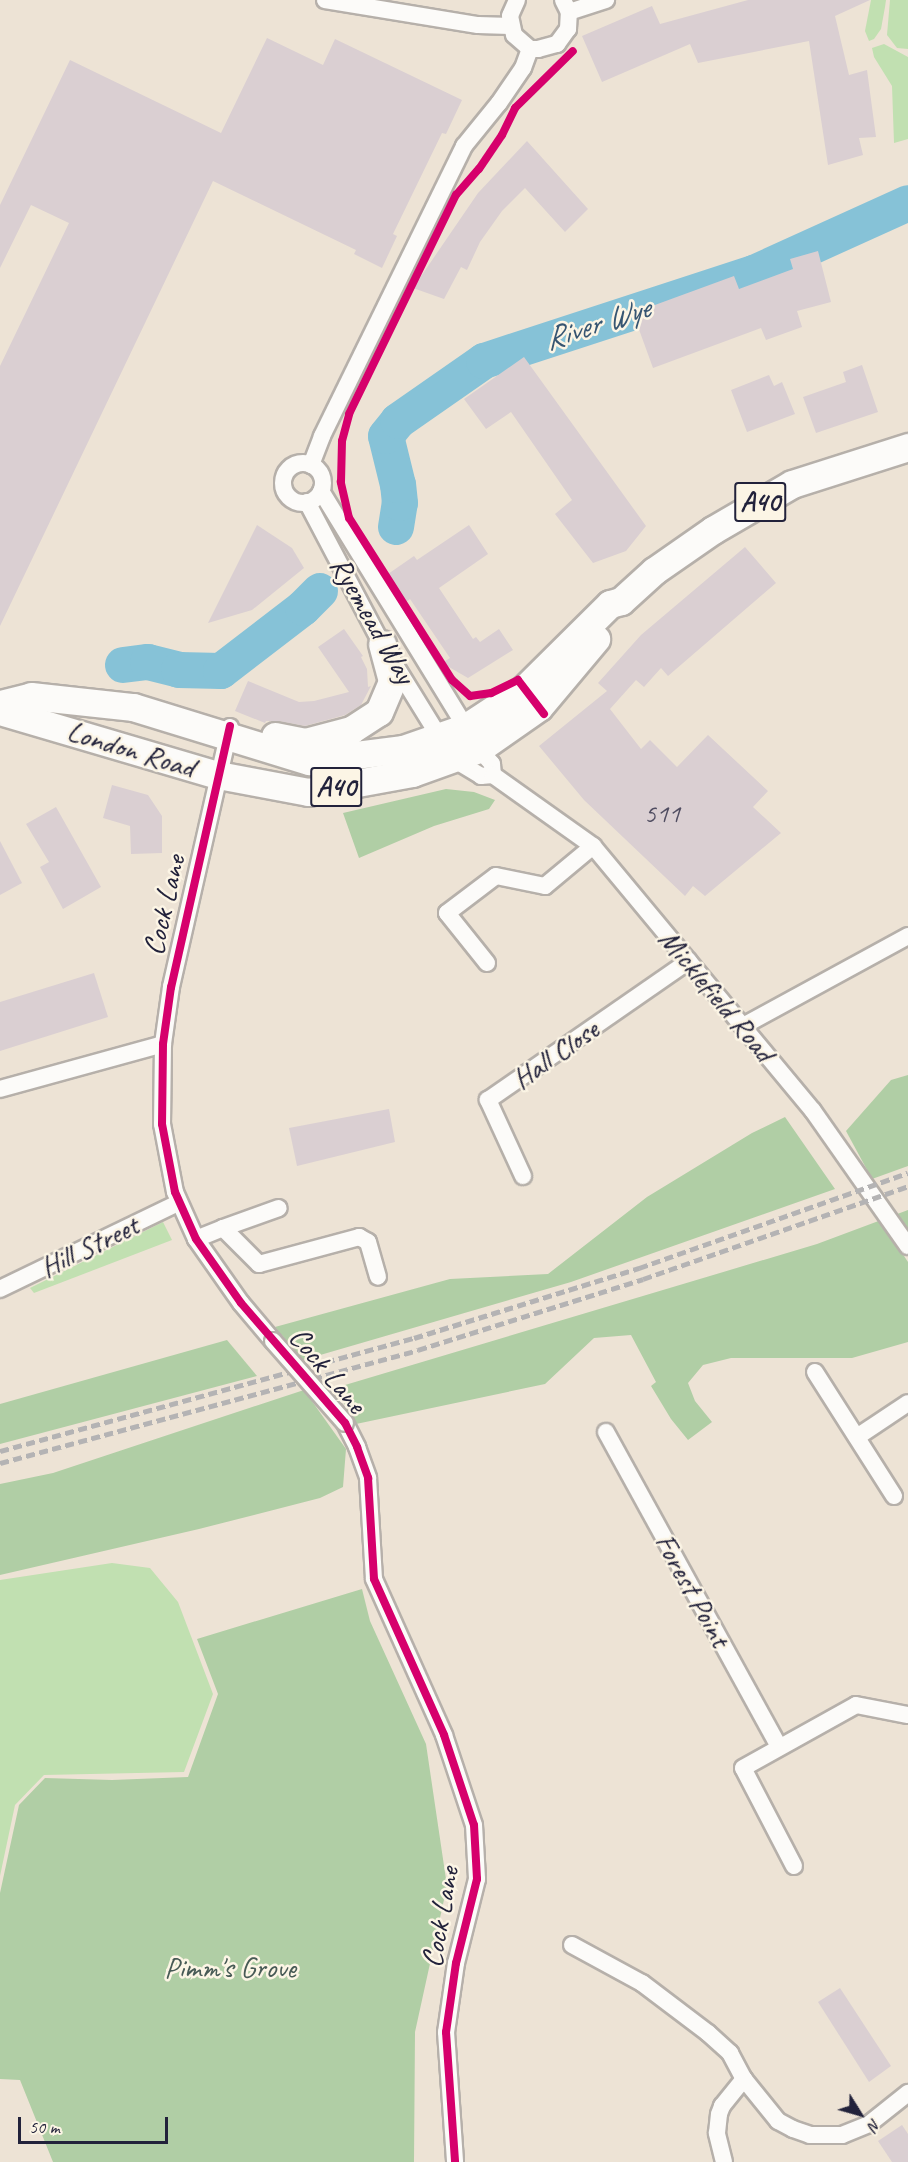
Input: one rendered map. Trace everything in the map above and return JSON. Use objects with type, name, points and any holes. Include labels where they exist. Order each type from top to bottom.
[{"type":"main road","name":"London Road","points":[[0,711],[308,792],[412,773],[446,748],[473,738],[610,604],[621,601],[664,564],[713,530],[792,484],[908,447]]},
{"type":"main road","points":[[228,732],[305,742],[351,730],[379,711],[392,681],[382,644]]},
{"type":"main road","name":"London Road","points":[[0,704],[30,696],[133,707],[158,716],[228,732],[309,761],[403,749],[446,748]]},
{"type":"main road","name":"A40","points":[[30,696],[183,741],[220,770]]},
{"type":"street","points":[[325,0],[478,25],[510,26]]},
{"type":"street","points":[[517,0],[510,16],[510,26],[514,35],[530,49],[548,48],[557,44],[568,29],[566,6],[606,0]]},
{"type":"street","points":[[321,491],[307,502],[294,501],[283,486],[285,474],[294,465],[311,465],[322,435],[464,146],[500,103],[523,68],[530,49]]},
{"type":"street","name":"Ryemead Way","points":[[311,465],[320,473],[321,491],[473,738]]},
{"type":"street","name":"Ryemead Way","points":[[307,502],[382,644],[446,748]]},
{"type":"street","name":"Cock Lane","points":[[228,732],[171,987],[163,1044],[162,1124],[178,1203],[196,1239],[241,1303],[345,1423],[357,1447],[368,1478],[374,1579],[444,1736],[474,1825],[477,1879],[456,1963],[446,2032],[455,2162]]},
{"type":"street","name":"Micklefield Road","points":[[473,738],[492,764],[493,775]]},
{"type":"street","name":"Micklefield Road","points":[[446,748],[481,776],[493,775],[593,846],[813,1111],[908,1246]]},
{"type":"street","points":[[488,963],[447,913],[496,876],[545,886],[593,846]]},
{"type":"street","points":[[743,1026],[908,936]]},
{"type":"street","name":"Hall Close","points":[[523,1176],[488,1100],[689,961]]},
{"type":"street","points":[[0,1103],[7,1087],[163,1044]]},
{"type":"street","name":"Hill Street","points":[[0,1289],[178,1203]]},
{"type":"street","points":[[196,1239],[279,1208]]},
{"type":"street","points":[[224,1228],[259,1264],[359,1237],[368,1242],[378,1277]]},
{"type":"street","points":[[815,1371],[894,1496]]},
{"type":"street","points":[[857,1437],[908,1403]]},
{"type":"street","name":"Forest Point","points":[[606,1432],[779,1748]]},
{"type":"street","points":[[794,1866],[743,1768],[856,1705],[908,1715]]},
{"type":"street","points":[[572,1945],[642,1983],[675,2007],[729,2053],[744,2079],[778,2121],[810,2135],[828,2137],[842,2135],[869,2124],[908,2093]]},
{"type":"street","points":[[724,2162],[717,2133],[719,2114],[722,2106],[744,2079]]},
{"type":"green space","points":[[871,0],[886,0],[881,29],[874,39],[869,41],[865,31]]},
{"type":"green space","points":[[890,0],[908,0],[908,49],[897,48],[887,35]]},
{"type":"green space","points":[[884,44],[908,57],[908,139],[894,143],[892,86],[874,57],[872,48]]},
{"type":"green space","points":[[446,789],[474,792],[495,800],[489,809],[434,826],[359,858],[343,813]]},
{"type":"green space","points":[[908,1075],[908,1166],[872,1179],[846,1131],[891,1080]]},
{"type":"green space","points":[[785,1117],[835,1189],[571,1282],[303,1360],[275,1327],[450,1279],[548,1274],[647,1197],[752,1133]]},
{"type":"green space","points":[[908,1210],[908,1243],[898,1247],[908,1262],[908,1342],[852,1358],[731,1358],[703,1365],[688,1383],[695,1401],[712,1422],[688,1440],[671,1419],[651,1386],[656,1382],[631,1335],[594,1338],[545,1384],[356,1424],[335,1388],[817,1244]]},
{"type":"green space","points":[[163,1222],[172,1240],[34,1293],[30,1288]]},
{"type":"green space","points":[[227,1340],[257,1376],[0,1444],[0,1404]]},
{"type":"green space","points":[[304,1390],[346,1449],[343,1487],[320,1498],[199,1529],[0,1575],[0,1484],[53,1473]]},
{"type":"green space","points":[[112,1563],[150,1568],[178,1602],[213,1694],[184,1772],[44,1775],[15,1805],[0,1876],[0,1580]]},
{"type":"green space","name":"Pimm's Grove","points":[[362,1589],[370,1621],[426,1744],[447,1886],[415,2032],[414,2162],[53,2162],[20,2080],[0,2079],[0,1893],[19,1805],[45,1778],[112,1780],[188,1777],[218,1694],[197,1639]]},
{"type":"building","points":[[748,0],[870,0],[835,16],[849,75],[867,70],[876,137],[859,138],[863,155],[828,165],[809,41],[698,63],[690,44],[602,82],[582,36],[652,6],[660,24]]},
{"type":"building","points":[[267,38],[323,65],[335,39],[462,100],[446,134],[442,133],[393,234],[397,236],[382,268],[354,254],[356,250],[213,181],[0,626],[0,366],[69,223],[31,205],[0,268],[0,205],[70,60],[221,133]]},
{"type":"building","points":[[527,141],[588,209],[565,232],[525,188],[502,211],[480,242],[467,270],[461,267],[444,299],[413,288],[478,193]]},
{"type":"building","points":[[818,251],[831,302],[797,311],[802,327],[766,340],[761,328],[653,368],[633,313],[734,276],[739,289],[793,269],[790,259]]},
{"type":"building","points":[[524,357],[646,526],[626,551],[593,563],[555,514],[572,500],[511,412],[486,429],[464,399]]},
{"type":"building","points":[[862,365],[878,412],[816,433],[803,397],[846,382],[843,372]]},
{"type":"building","points":[[769,375],[774,386],[782,382],[795,414],[747,432],[731,390]]},
{"type":"building","points":[[257,525],[292,548],[304,568],[252,610],[208,623]]},
{"type":"building","points":[[469,525],[488,554],[439,588],[473,639],[476,637],[480,642],[499,629],[513,650],[468,678],[442,663],[450,658],[410,599],[406,602],[388,574],[414,556],[417,560]]},
{"type":"building","points":[[745,547],[776,583],[668,676],[661,668],[644,687],[636,680],[610,709],[641,749],[650,740],[677,767],[708,735],[768,791],[753,807],[781,833],[705,896],[693,886],[685,896],[584,800],[539,746],[607,691],[598,683],[641,635]]},
{"type":"building","points":[[344,629],[363,656],[361,657],[367,669],[368,687],[371,686],[361,705],[345,715],[305,726],[278,721],[266,721],[265,723],[235,711],[248,681],[299,702],[314,701],[349,692],[318,647]]},
{"type":"building","points":[[112,785],[148,795],[162,816],[162,853],[131,854],[130,826],[103,818]]},
{"type":"building","points":[[56,807],[101,887],[63,909],[40,867],[49,862],[26,824]]},
{"type":"building","points":[[0,841],[22,883],[0,895]]},
{"type":"building","points":[[94,973],[108,1017],[0,1051],[0,1002]]},
{"type":"building","points":[[389,1109],[395,1142],[297,1166],[289,1128]]},
{"type":"building","points":[[840,1988],[891,2066],[869,2082],[818,2002]]},
{"type":"building","points":[[902,2125],[908,2134],[908,2162],[892,2162],[878,2141]]},
{"type":"waterway","name":"River Wye","points":[[396,527],[400,503],[386,436],[398,421],[484,361],[754,273],[908,203]]},
{"type":"waterway","name":"River Wye","points":[[123,665],[148,662],[179,670],[221,671],[303,608],[320,591]]},
{"type":"railway","points":[[0,1451],[414,1338],[639,1268],[908,1173]]},
{"type":"railway","points":[[0,1463],[418,1350],[643,1279],[908,1186]]},
{"type":"cycle path","points":[[544,714],[518,680],[491,693],[470,696],[452,680],[349,518],[341,482],[342,441],[349,414],[456,195],[479,169],[502,135],[515,108],[573,51]]},
{"type":"cycle path","points":[[230,726],[171,987],[163,1044],[162,1124],[175,1192],[196,1239],[241,1303],[345,1423],[357,1447],[368,1478],[374,1579],[444,1735],[474,1825],[477,1879],[456,1963],[446,2032],[455,2162]]}]
